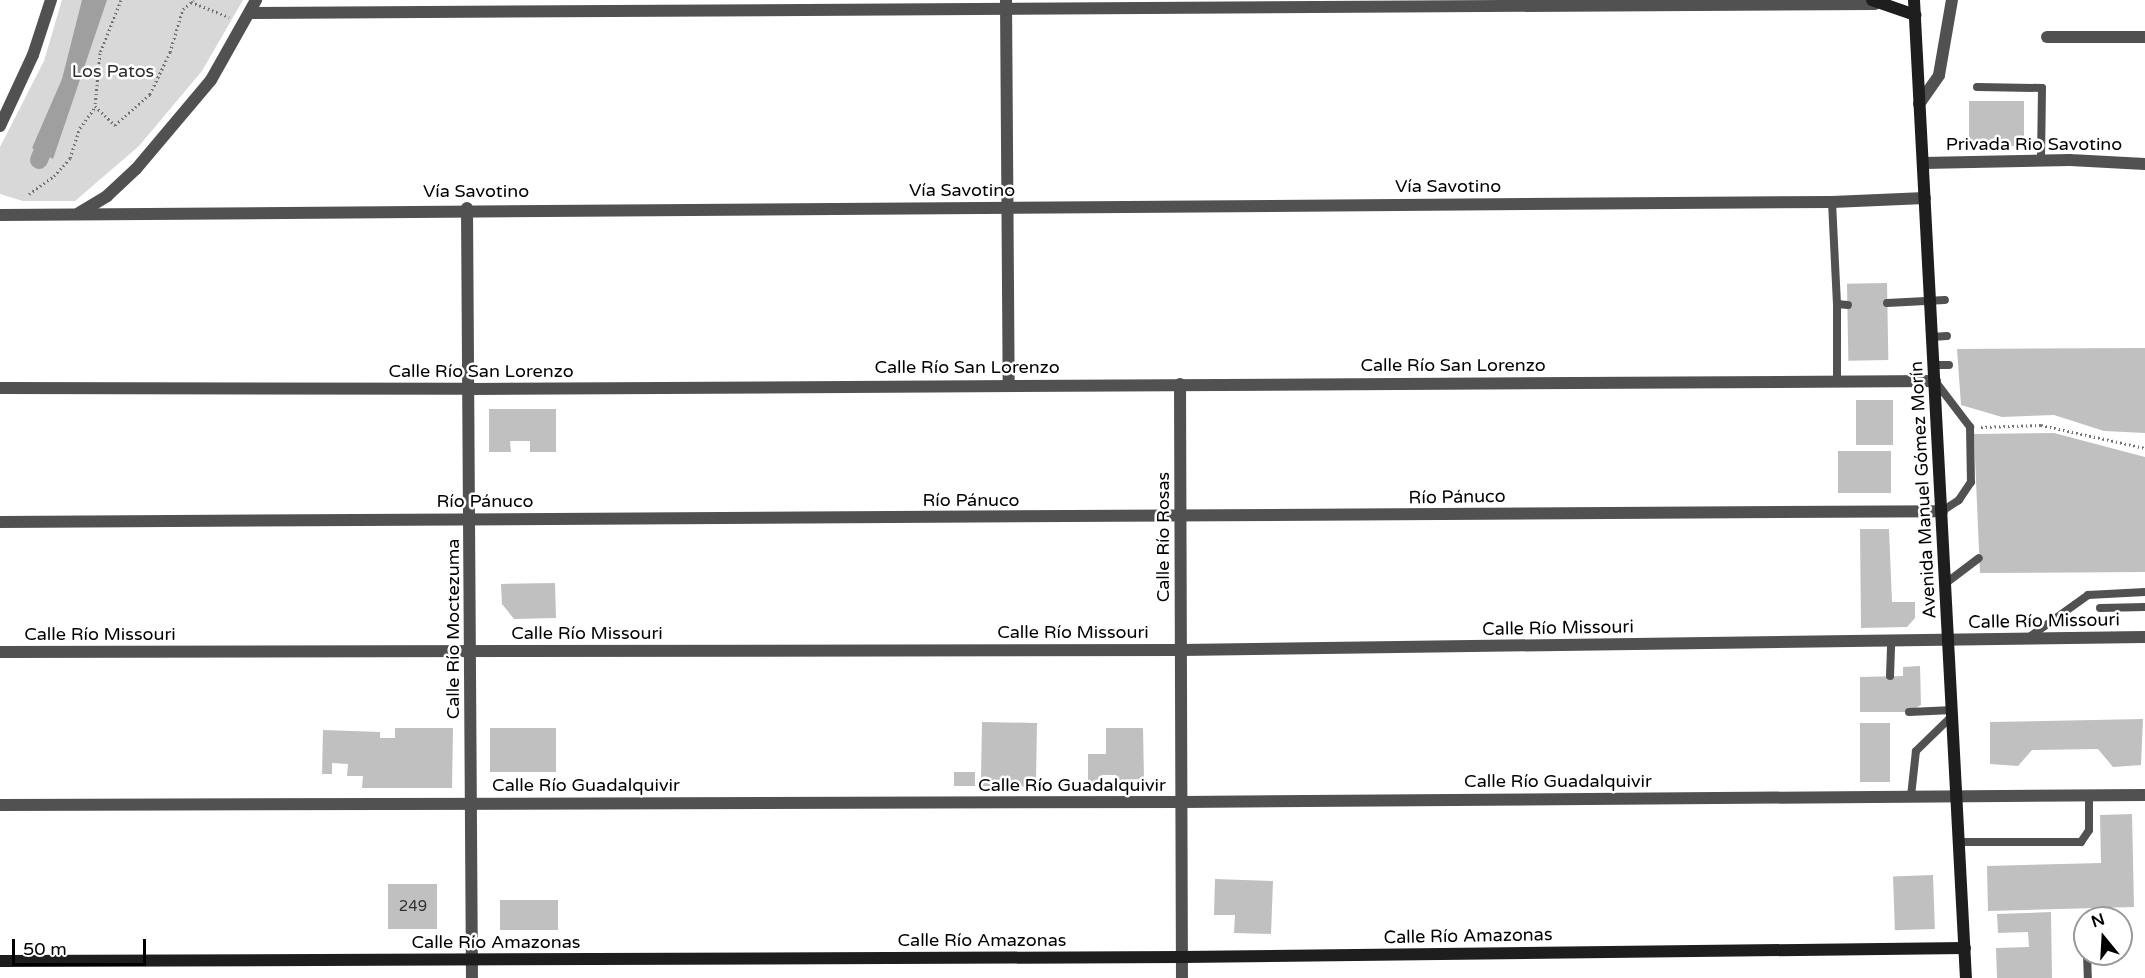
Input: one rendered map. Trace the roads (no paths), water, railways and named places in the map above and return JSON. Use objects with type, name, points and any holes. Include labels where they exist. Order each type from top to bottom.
[{"type":"street","points":[[0,126],[33,55],[51,0]]},
{"type":"street","points":[[77,214],[107,196],[136,169],[211,80],[256,0]]},
{"type":"street","name":"Avenida Manuel Gómez Morín","points":[[1914,0],[1950,642],[1966,978]]},
{"type":"street","points":[[1919,104],[1939,75],[1952,0]]},
{"type":"street","points":[[250,13],[1006,3],[1873,2],[1914,15]]},
{"type":"street","points":[[1006,3],[1009,385]]},
{"type":"street","points":[[2048,38],[2145,37]]},
{"type":"street","name":"Privada Rio Savotino","points":[[1923,163],[2041,160],[2145,164]]},
{"type":"street","name":"Vía Savotino","points":[[0,215],[467,208],[1832,202],[1925,198]]},
{"type":"street","name":"Calle Río Moctezuma","points":[[467,208],[471,519],[472,978]]},
{"type":"street","name":"Calle Río San Lorenzo","points":[[0,388],[470,389],[1935,381]]},
{"type":"street","name":"Calle Río Rosas","points":[[1180,384],[1182,978]]},
{"type":"street","name":"Río Pánuco","points":[[0,522],[1181,518],[1942,511]]},
{"type":"street","name":"Calle Río Missouri","points":[[0,652],[1181,650],[1950,642],[2145,637]]},
{"type":"street","name":"Calle Río Guadalquivir","points":[[0,805],[1183,802],[2145,795]]},
{"type":"street","name":"Calle Río Amazonas","points":[[0,961],[1182,957],[1965,948]]},
{"type":"lane","points":[[1977,87],[2042,88],[2041,160]]},
{"type":"lane","points":[[1832,202],[1838,381]]},
{"type":"lane","points":[[1887,303],[1945,300]]},
{"type":"lane","points":[[1837,304],[1848,305]]},
{"type":"lane","points":[[1932,337],[1947,336]]},
{"type":"lane","points":[[1934,365],[1949,365]]},
{"type":"lane","points":[[1935,381],[1970,427],[1971,482],[1959,500],[1942,511]]},
{"type":"lane","points":[[1946,583],[1979,558]]},
{"type":"lane","points":[[2025,640],[2088,595],[2145,592]]},
{"type":"lane","points":[[2100,608],[2145,607]]},
{"type":"lane","points":[[1890,676],[1891,642]]},
{"type":"lane","points":[[1909,712],[1953,713]]},
{"type":"lane","points":[[1911,796],[1916,751],[1953,713]]},
{"type":"lane","points":[[1960,842],[2081,842],[2089,830],[2089,795]]},
{"type":"waterway","points":[[39,160],[51,131]]},
{"type":"park label","name":"Los Patos","points":[[113,71]]}]
